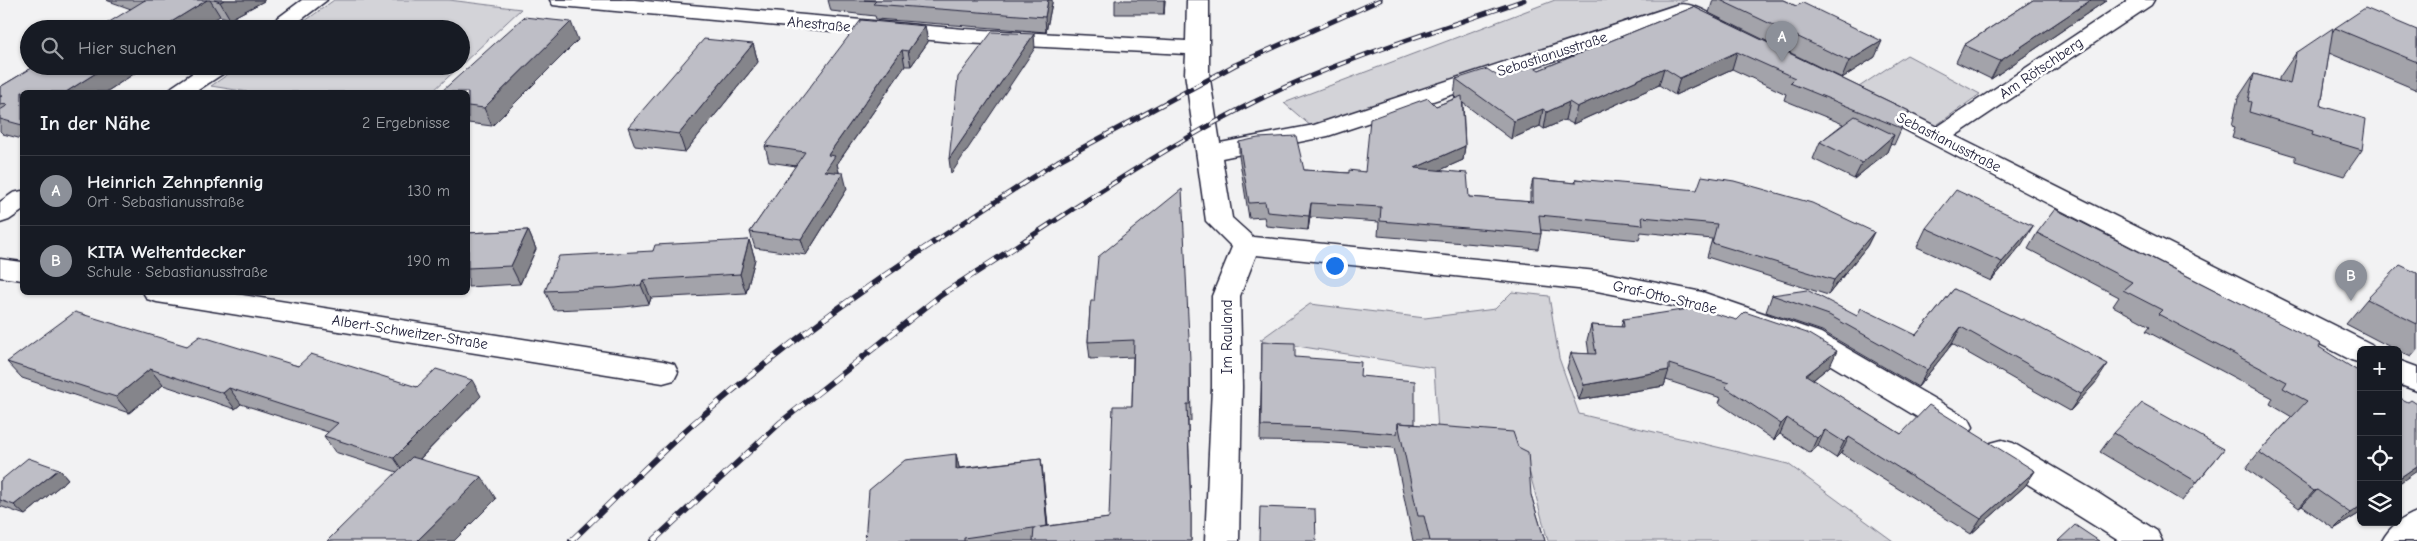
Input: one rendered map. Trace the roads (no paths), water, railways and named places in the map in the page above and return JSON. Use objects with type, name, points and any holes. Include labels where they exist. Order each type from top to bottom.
[{"type":"street","points":[[287,20],[316,0]]},
{"type":"street","name":"Ahestraße","points":[[561,0],[721,8],[964,36],[1110,46],[1197,48]]},
{"type":"street","points":[[1198,0],[1197,73],[1219,221],[1246,245]]},
{"type":"street","name":"Am Rötschberg","points":[[1939,136],[2143,0]]},
{"type":"street","name":"Sebastianusstraße","points":[[1210,153],[1319,132],[1684,10],[1736,36]]},
{"type":"street","points":[[183,90],[206,75]]},
{"type":"street","name":"Sebastianusstraße","points":[[1850,92],[2357,350]]},
{"type":"street","points":[[0,214],[20,200]]},
{"type":"street","name":"Im Rauland","points":[[1222,541],[1227,387],[1226,296],[1246,245]]},
{"type":"street","name":"Graf-Otto-Straße","points":[[1246,245],[1597,282],[1702,302],[1811,340],[2086,502],[2145,541]]},
{"type":"street","points":[[0,268],[20,272]]},
{"type":"street","name":"Albert-Schweitzer-Straße","points":[[175,295],[664,372]]},
{"type":"street","points":[[2402,373],[2417,380]]},
{"type":"street","points":[[2399,541],[2417,526]]},
{"type":"railway","points":[[935,241],[1058,161],[1235,65],[1380,0]]},
{"type":"railway","points":[[1024,241],[1166,151],[1254,102],[1353,59],[1524,0]]},
{"type":"railway","points":[[571,541],[694,423],[752,374],[812,327],[937,240]]},
{"type":"railway","points":[[653,541],[781,422],[941,295],[1026,240]]},
{"type":"place","name":"Heinrich Zehnpfennig","points":[[1782,62]]},
{"type":"place","name":"KITA Weltentdecker","points":[[2351,301]]}]
